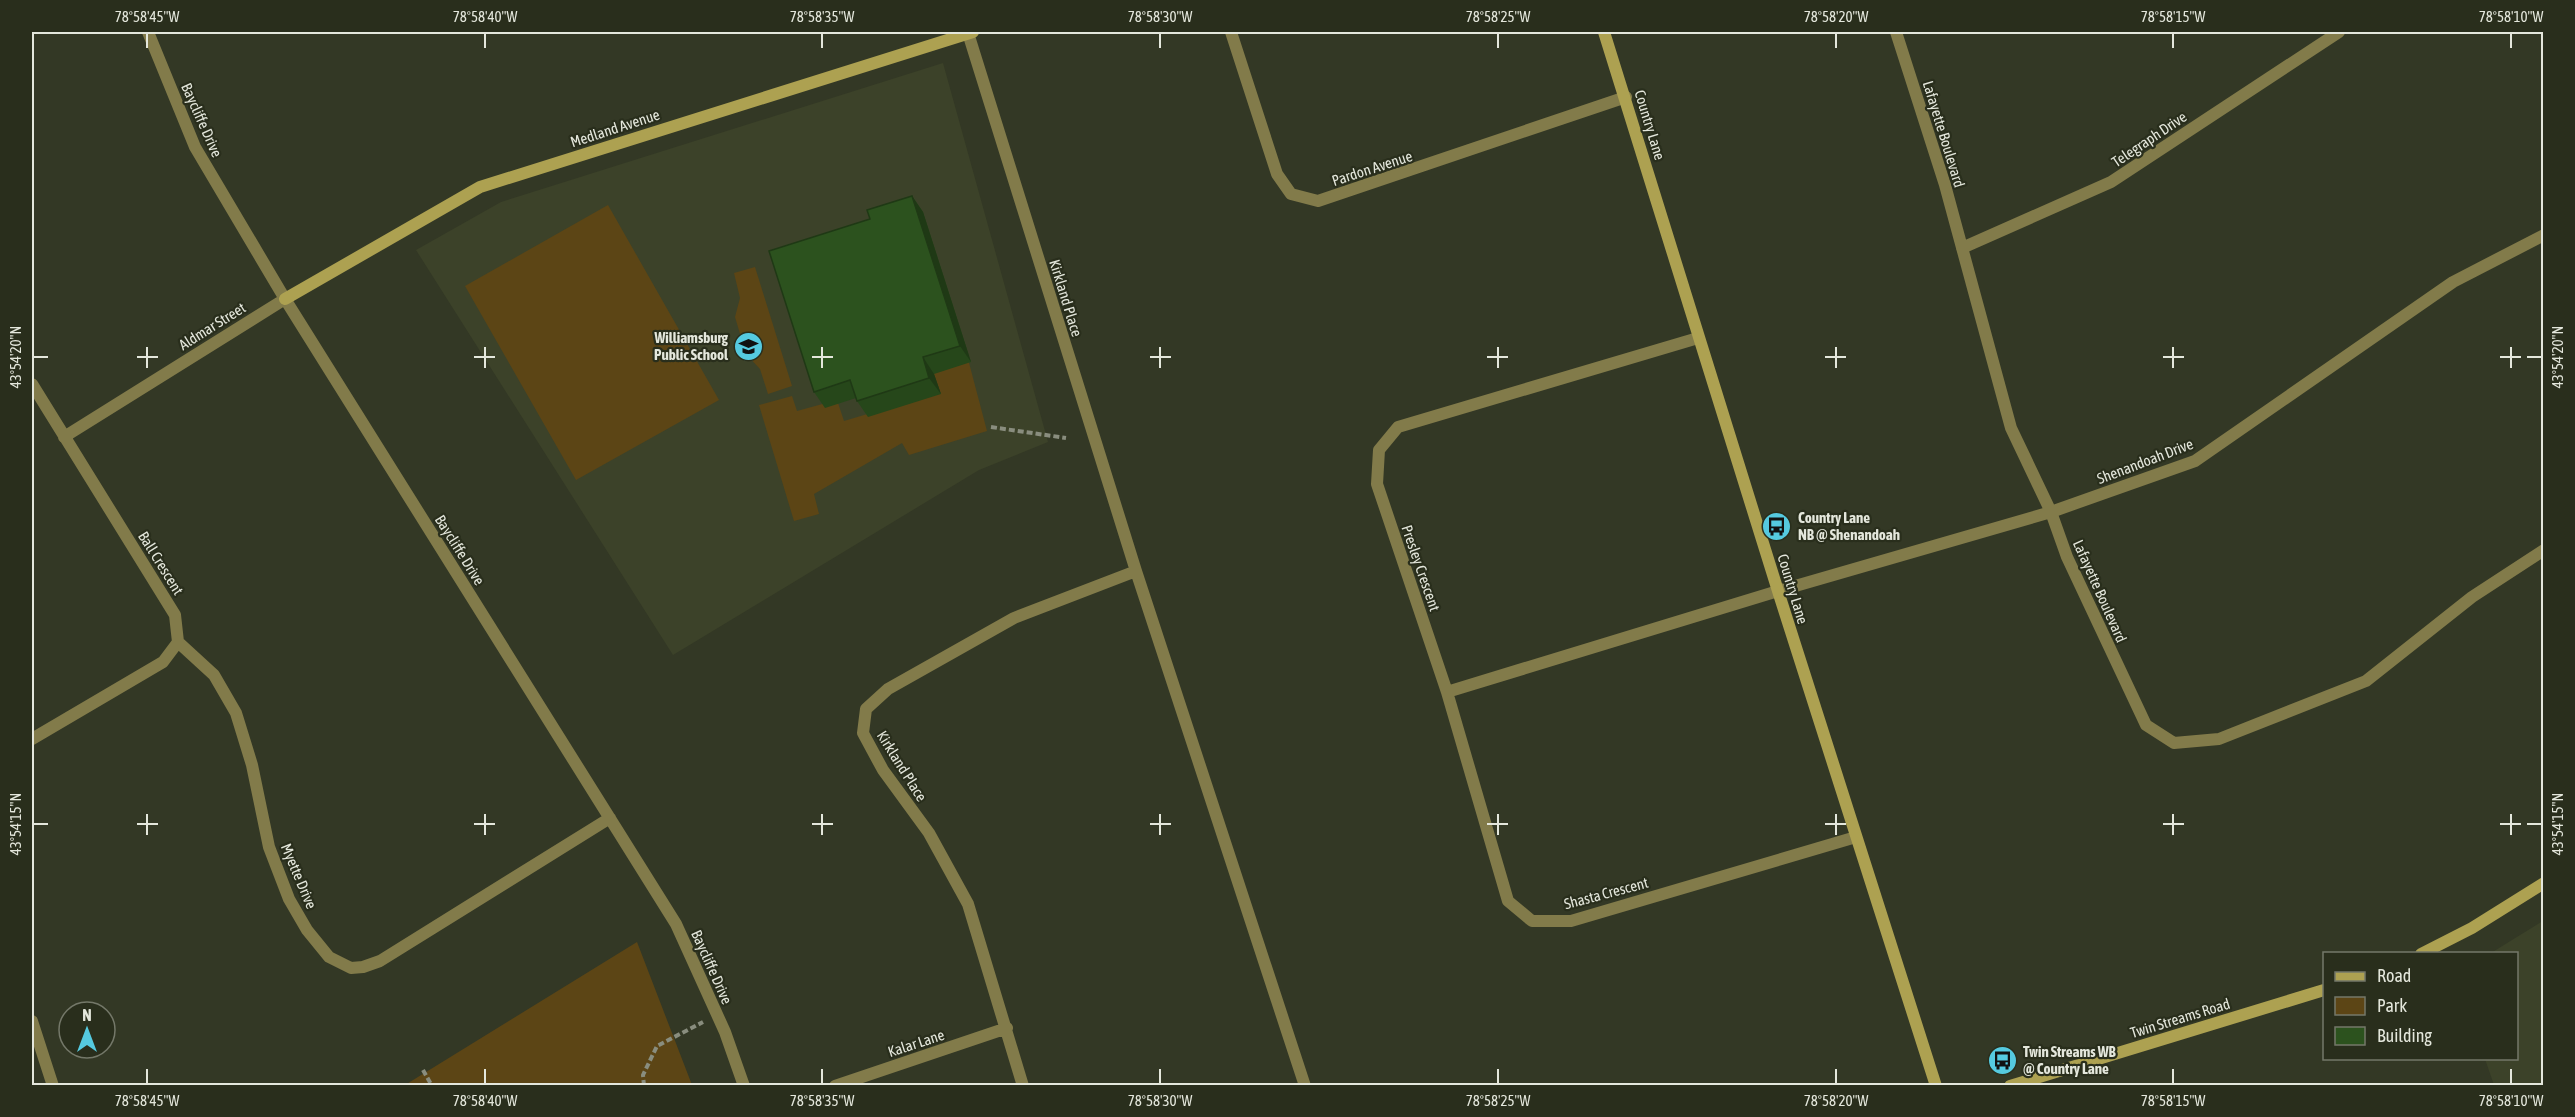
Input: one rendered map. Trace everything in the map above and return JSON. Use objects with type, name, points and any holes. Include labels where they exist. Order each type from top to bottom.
[{"type":"street","name":"Baycliffe Drive","points":[[148,32],[195,147],[285,299],[676,924],[717,1014],[744,1086]]},
{"type":"street","name":"Medland Avenue","points":[[285,299],[480,187],[971,32]]},
{"type":"street","name":"Kirkland Place","points":[[971,32],[1136,571],[1305,1086]]},
{"type":"street","name":"Pardon Avenue","points":[[1231,32],[1277,174],[1291,195],[1318,201],[1626,97]]},
{"type":"street","name":"Country Lane","points":[[1604,32],[1626,97],[1698,338],[1936,1086]]},
{"type":"street","name":"Lafayette Boulevard","points":[[1896,32],[1962,248],[2011,428],[2051,512],[2067,557],[2146,725],[2174,743],[2219,739],[2366,681],[2472,597],[2544,550]]},
{"type":"street","name":"Telegraph Drive","points":[[1962,248],[2111,182],[2339,32]]},
{"type":"street","name":"Shenandoah Drive","points":[[1778,591],[2051,512],[2195,461],[2453,282],[2544,235]]},
{"type":"street","name":"Aldmar Street","points":[[64,437],[285,299]]},
{"type":"street","name":"Presley Crescent","points":[[1447,692],[1377,484],[1379,450],[1398,427],[1698,338]]},
{"type":"street","name":"Ball Crescent","points":[[32,384],[175,615],[178,642]]},
{"type":"street","name":"Kirkland Place","points":[[1023,1086],[968,904],[929,833],[883,770],[873,751],[864,733],[866,709],[888,689],[1014,618],[1136,571]]},
{"type":"street","points":[[1447,692],[1778,591]]},
{"type":"street","name":"Myette Drive","points":[[178,642],[214,675],[236,713],[252,765],[270,847],[289,899],[307,930],[329,957],[351,968],[363,967],[380,961],[610,818]]},
{"type":"street","points":[[32,739],[163,662],[178,642]]},
{"type":"street","name":"Shasta Crescent","points":[[1447,692],[1508,901],[1532,921],[1571,921],[1856,837]]},
{"type":"street","points":[[2425,952],[2472,928],[2544,883]]},
{"type":"street","name":"Twin Streams Road","points":[[2010,1086],[2323,991]]},
{"type":"street","points":[[32,1021],[53,1086]]},
{"type":"street","name":"Kalar Lane","points":[[835,1086],[1007,1029]]},
{"type":"path","points":[[991,427],[1066,438]]},
{"type":"path","points":[[644,1086],[644,1075],[657,1046],[717,1014]]},
{"type":"path","points":[[423,1070],[432,1086]]},
{"type":"shaded area","name":"Williamsburg Public School","points":[[943,63],[1048,442],[979,470],[673,655],[416,250],[501,202]]},
{"type":"shaded area","points":[[2543,921],[2543,1085],[2494,1085],[2485,1060],[2518,1060],[2518,952],[2493,952]]},
{"type":"green space","points":[[608,205],[719,400],[576,480],[465,286]]},
{"type":"green space","points":[[755,267],[792,386],[768,394],[760,369],[746,354],[735,317],[740,298],[734,273]]},
{"type":"green space","points":[[968,359],[987,431],[909,455],[902,443],[814,494],[819,514],[794,521],[759,405],[792,396],[797,411],[837,400],[844,421],[931,395],[925,372]]},
{"type":"green space","points":[[637,942],[692,1085],[405,1085]]},
{"type":"building","points":[[912,196],[960,346],[923,357],[929,378],[857,401],[850,380],[814,392],[769,251],[870,219],[867,210]]},
{"type":"place","name":"Williamsburg Public School","points":[[749,346]]},
{"type":"place","name":"Country Lane NB @ Shenandoah","points":[[1777,526]]},
{"type":"place","name":"Twin Streams WB @ Country Lane","points":[[2002,1060]]}]
